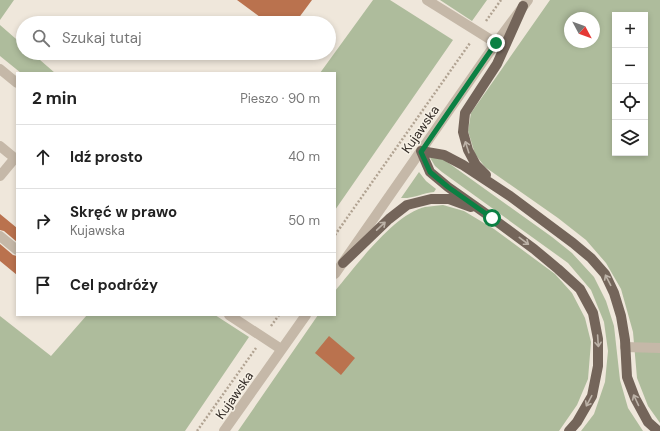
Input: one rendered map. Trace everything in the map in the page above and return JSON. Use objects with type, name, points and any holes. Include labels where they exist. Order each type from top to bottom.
[{"type":"main road","points":[[510,196],[476,165],[468,150],[463,132],[465,113],[497,64],[525,3]]},
{"type":"main road","points":[[421,152],[444,155],[510,196],[574,243],[591,258],[605,274],[614,293],[621,316],[628,377],[635,398],[648,422],[658,431]]},
{"type":"main road","points":[[421,152],[430,172],[558,268],[580,289],[593,313],[598,339],[598,366],[592,396],[577,422],[569,431]]},
{"type":"main road","points":[[343,263],[389,219],[408,205],[431,198],[449,199],[466,205],[492,218]]},
{"type":"street","points":[[427,0],[496,43]]},
{"type":"street","name":"Kujawska","points":[[336,273],[525,3]]},
{"type":"street","points":[[0,69],[16,82]]},
{"type":"street","points":[[0,146],[16,159],[0,176]]},
{"type":"street","points":[[0,236],[16,249]]},
{"type":"street","points":[[230,316],[281,349]]},
{"type":"street","name":"Kujawska","points":[[224,431],[303,316]]},
{"type":"street","points":[[625,347],[660,348]]},
{"type":"path","points":[[336,234],[501,0]]},
{"type":"path","points":[[197,431],[278,316]]},
{"type":"green space","points":[[0,0],[14,0],[0,20]]},
{"type":"green space","points":[[373,0],[390,0],[453,40],[336,209],[336,72],[321,72],[329,60],[336,60],[336,51]]},
{"type":"green space","points":[[440,0],[487,0],[472,21]]},
{"type":"green space","points":[[550,0],[660,0],[660,423],[648,406],[637,378],[633,332],[621,289],[606,263],[586,240],[558,218],[485,167],[475,154],[468,131],[471,113]]},
{"type":"green space","points":[[0,25],[16,39],[16,60],[40,60],[54,72],[20,72],[0,56]]},
{"type":"green space","points":[[429,156],[443,159],[552,237],[572,253],[594,277],[606,301],[614,326],[620,380],[628,408],[643,431],[581,431],[594,414],[605,382],[608,351],[604,322],[591,290],[568,263],[442,172],[435,166]]},
{"type":"green space","points":[[419,172],[426,181],[436,189],[434,192],[409,198],[401,198]]},
{"type":"green space","points":[[443,205],[464,211],[494,229],[555,274],[572,293],[585,318],[591,342],[588,379],[577,405],[559,431],[238,431],[317,316],[336,316],[336,290],[364,256],[388,230],[413,212],[425,207]]},
{"type":"green space","points":[[0,316],[51,356],[86,316],[217,316],[249,337],[185,431],[0,431]]},
{"type":"building","points":[[237,0],[312,0],[300,16],[259,16]]},
{"type":"building","points":[[0,214],[16,227],[16,241],[4,231],[0,230]]},
{"type":"building","points":[[0,244],[16,256],[16,274],[0,261]]},
{"type":"building","points":[[329,336],[355,358],[341,375],[315,353]]},
{"type":"route","points":[[492,218],[448,187],[430,172],[421,152],[496,43]]}]
